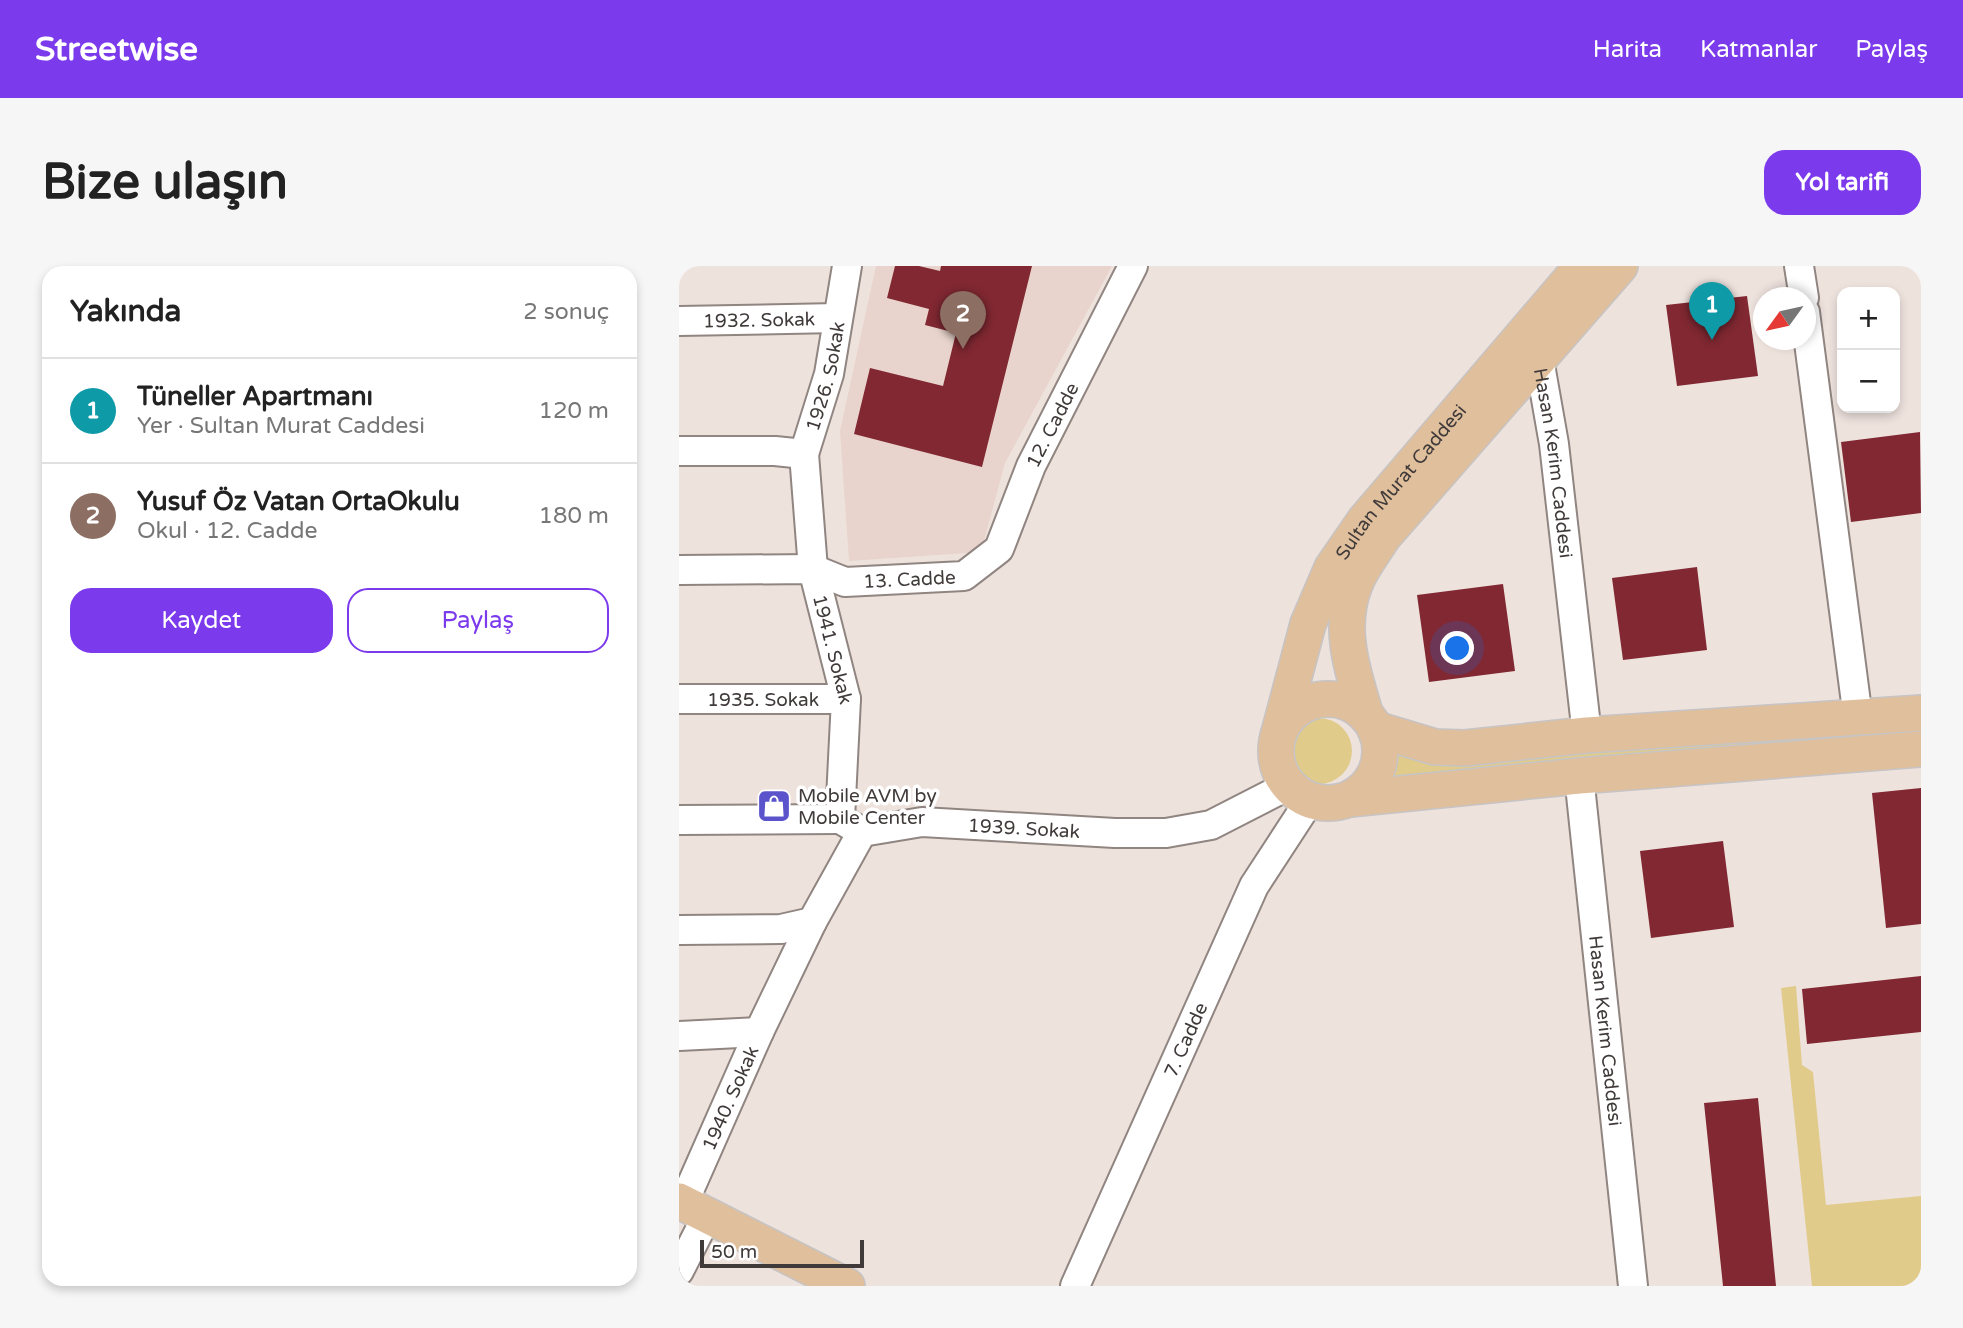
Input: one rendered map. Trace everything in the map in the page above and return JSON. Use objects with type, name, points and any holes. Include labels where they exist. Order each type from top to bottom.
[{"type":"main road","name":"Sultan Murat Caddesi","points":[[1279,733],[1308,624],[1332,568],[1365,520],[1582,266]]},
{"type":"main road","name":"Sultan Murat Caddesi","points":[[1371,722],[1349,659],[1347,623],[1355,584],[1383,537],[1620,266]]},
{"type":"main road","points":[[1921,713],[1587,735],[1465,748],[1435,747],[1371,722],[1352,705],[1335,700],[1318,700],[1301,706],[1288,718],[1279,733],[1277,760],[1299,793],[1334,803],[1350,799],[1579,776],[1921,749]]},
{"type":"main road","points":[[1350,799],[1364,790],[1374,777],[1379,761],[1380,745],[1371,722]]},
{"type":"main road","points":[[690,1206],[847,1286]]},
{"type":"street","name":"1926. Sokak","points":[[679,450],[804,454],[829,374],[847,266]]},
{"type":"street","name":"12. Cadde","points":[[964,576],[999,549],[1031,466],[1133,266]]},
{"type":"street","points":[[1799,266],[1802,287]]},
{"type":"street","name":"1932. Sokak","points":[[679,321],[838,318]]},
{"type":"street","points":[[1810,350],[1858,718]]},
{"type":"street","name":"Hasan Kerim Caddesi","points":[[1539,359],[1554,444],[1587,735]]},
{"type":"street","name":"1941. Sokak","points":[[804,454],[813,569],[846,699],[851,825]]},
{"type":"street","name":"13. Cadde","points":[[813,569],[845,582],[964,576]]},
{"type":"street","points":[[679,570],[813,569]]},
{"type":"street","name":"1935. Sokak","points":[[679,699],[846,699]]},
{"type":"street","name":"Hasan Kerim Caddesi","points":[[1579,776],[1633,1286]]},
{"type":"street","name":"1939. Sokak","points":[[679,820],[851,825],[922,821],[1115,834],[1166,833],[1211,825],[1299,793]]},
{"type":"street","name":"7. Cadde","points":[[1075,1286],[1254,886],[1299,793]]},
{"type":"street","points":[[679,930],[781,929],[812,922],[851,825]]},
{"type":"street","name":"1940. Sokak","points":[[679,1271],[690,1206],[759,1032],[812,922]]},
{"type":"street","name":"1940. Sokak","points":[[679,1036],[759,1032]]},
{"type":"shaded area","points":[[876,266],[1112,266],[1005,463],[981,552],[849,561],[840,431]]},
{"type":"shaded area","points":[[1313,718],[1325,718],[1343,727],[1350,738],[1350,764],[1343,775],[1332,782],[1313,784],[1300,779],[1291,770],[1286,757],[1286,745],[1291,732],[1300,723]]},
{"type":"shaded area","points":[[1921,720],[1921,738],[1384,781],[1391,765],[1390,742]]},
{"type":"shaded area","points":[[1796,986],[1802,1065],[1813,1072],[1826,1205],[1921,1196],[1921,1286],[1812,1286],[1781,988]]},
{"type":"building","points":[[895,266],[919,266],[940,271],[941,266],[1032,266],[982,467],[854,434],[870,368],[943,386],[956,333],[925,325],[929,309],[887,298]]},
{"type":"building","points":[[1747,296],[1758,376],[1677,386],[1666,305]]},
{"type":"building","points":[[1920,432],[1921,513],[1851,522],[1841,442]]},
{"type":"building","points":[[1697,567],[1707,650],[1623,660],[1612,578]]},
{"type":"building","points":[[1503,584],[1515,671],[1429,682],[1417,595]]},
{"type":"building","points":[[1921,788],[1921,924],[1886,928],[1872,793]]},
{"type":"building","points":[[1723,841],[1734,927],[1651,938],[1640,851]]},
{"type":"building","points":[[1921,976],[1921,1032],[1807,1044],[1802,989]]},
{"type":"building","points":[[1758,1098],[1776,1286],[1723,1286],[1704,1103]]},
{"type":"place","name":"Tüneller Apartmanı","points":[[1712,340]]},
{"type":"place","name":"Yusuf Öz Vatan OrtaOkulu","points":[[963,349]]},
{"type":"place","name":"Mobile AVM by Mobile Center","points":[[774,806]]}]
